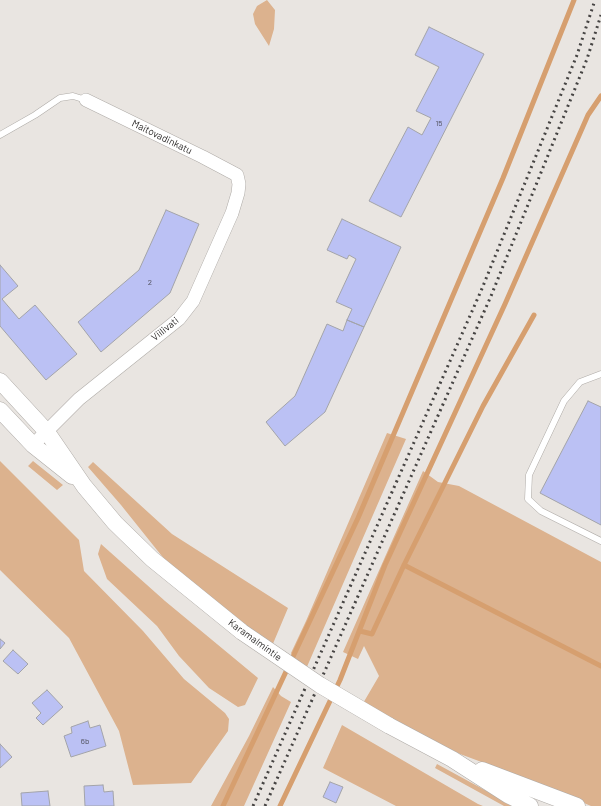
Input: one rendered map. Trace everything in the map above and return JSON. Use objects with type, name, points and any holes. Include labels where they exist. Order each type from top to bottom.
[{"type":"street","name":"Maitovadinkatu","points":[[86,100],[204,157],[237,176]]},
{"type":"street","name":"Viilivati","points":[[33,445],[78,399],[179,319],[193,301],[232,213],[238,193],[239,184],[237,176]]},
{"type":"street","name":"Karamalmintie","points":[[0,381],[47,432],[84,486],[115,523],[152,559],[242,632],[320,685],[388,725],[452,759],[508,795],[530,806]]},
{"type":"street","name":"Karamalmintie","points":[[0,410],[33,445],[84,486]]},
{"type":"street","name":"Karamalmintie","points":[[452,759],[573,805]]},
{"type":"lane","points":[[0,135],[35,115],[60,98],[73,96],[86,100]]},
{"type":"lane","points":[[601,374],[580,382],[564,401],[529,474],[528,499],[541,511],[601,541]]},
{"type":"shaded area","points":[[267,0],[275,10],[274,29],[269,46],[255,24],[253,14],[257,6]]},
{"type":"shaded area","points":[[387,433],[406,439],[306,669],[300,666],[291,653]]},
{"type":"shaded area","points":[[0,461],[79,540],[84,571],[143,631],[184,679],[225,713],[229,719],[228,731],[191,783],[133,785],[119,731],[69,638],[0,570]]},
{"type":"shaded area","points":[[33,461],[63,485],[57,490],[28,466]]},
{"type":"shaded area","points":[[93,462],[172,534],[288,608],[272,646],[165,560],[88,467]]},
{"type":"shaded area","points":[[423,471],[438,482],[459,486],[601,562],[601,806],[591,806],[538,783],[460,754],[362,705],[379,676],[364,646],[358,659],[343,652]]},
{"type":"shaded area","points":[[101,544],[165,601],[258,678],[245,705],[238,707],[209,688],[179,656],[157,626],[107,579],[98,554]]},
{"type":"shaded area","points":[[273,687],[281,696],[291,702],[244,806],[211,806],[249,736]]},
{"type":"shaded area","points":[[342,725],[483,806],[396,806],[323,768]]},
{"type":"shaded area","points":[[437,764],[514,806],[504,806],[435,768]]},
{"type":"building","points":[[429,27],[484,54],[401,217],[369,201],[408,127],[422,135],[431,118],[416,111],[439,67],[415,55]]},
{"type":"building","points":[[166,210],[199,224],[170,293],[101,352],[78,322],[139,270]]},
{"type":"building","points":[[342,219],[401,247],[364,327],[347,320],[352,309],[336,302],[356,259],[349,255],[347,259],[327,250]]},
{"type":"building","points":[[0,265],[18,286],[2,299],[19,319],[35,305],[77,354],[46,380],[0,326]]},
{"type":"building","points":[[347,320],[364,327],[325,412],[285,446],[266,422],[295,396],[327,324],[343,331]]},
{"type":"building","points":[[588,401],[601,407],[601,525],[540,493]]},
{"type":"building","points":[[0,639],[5,643],[0,649]]},
{"type":"building","points":[[13,650],[28,664],[18,674],[3,661]]},
{"type":"building","points":[[47,690],[63,707],[43,725],[36,718],[41,713],[32,703]]},
{"type":"building","points":[[88,721],[90,728],[100,725],[106,746],[71,757],[64,736],[72,733],[71,727]]},
{"type":"building","points":[[0,744],[12,757],[0,768]]},
{"type":"building","points":[[330,782],[343,787],[336,803],[323,797]]},
{"type":"building","points":[[103,785],[104,792],[113,791],[114,806],[85,806],[84,786]]},
{"type":"building","points":[[48,791],[50,806],[22,806],[21,793]]},
{"type":"waterway","points":[[223,806],[358,518],[503,178],[574,0]]},
{"type":"waterway","points":[[280,806],[340,680],[385,565],[505,304],[588,115],[601,96]]},
{"type":"waterway","points":[[360,631],[372,634],[404,565],[483,406],[534,315]]},
{"type":"waterway","points":[[404,565],[601,666]]},
{"type":"railway","points":[[253,806],[481,291],[577,55],[595,0]]},
{"type":"railway","points":[[265,806],[491,296],[587,59],[601,15]]}]
